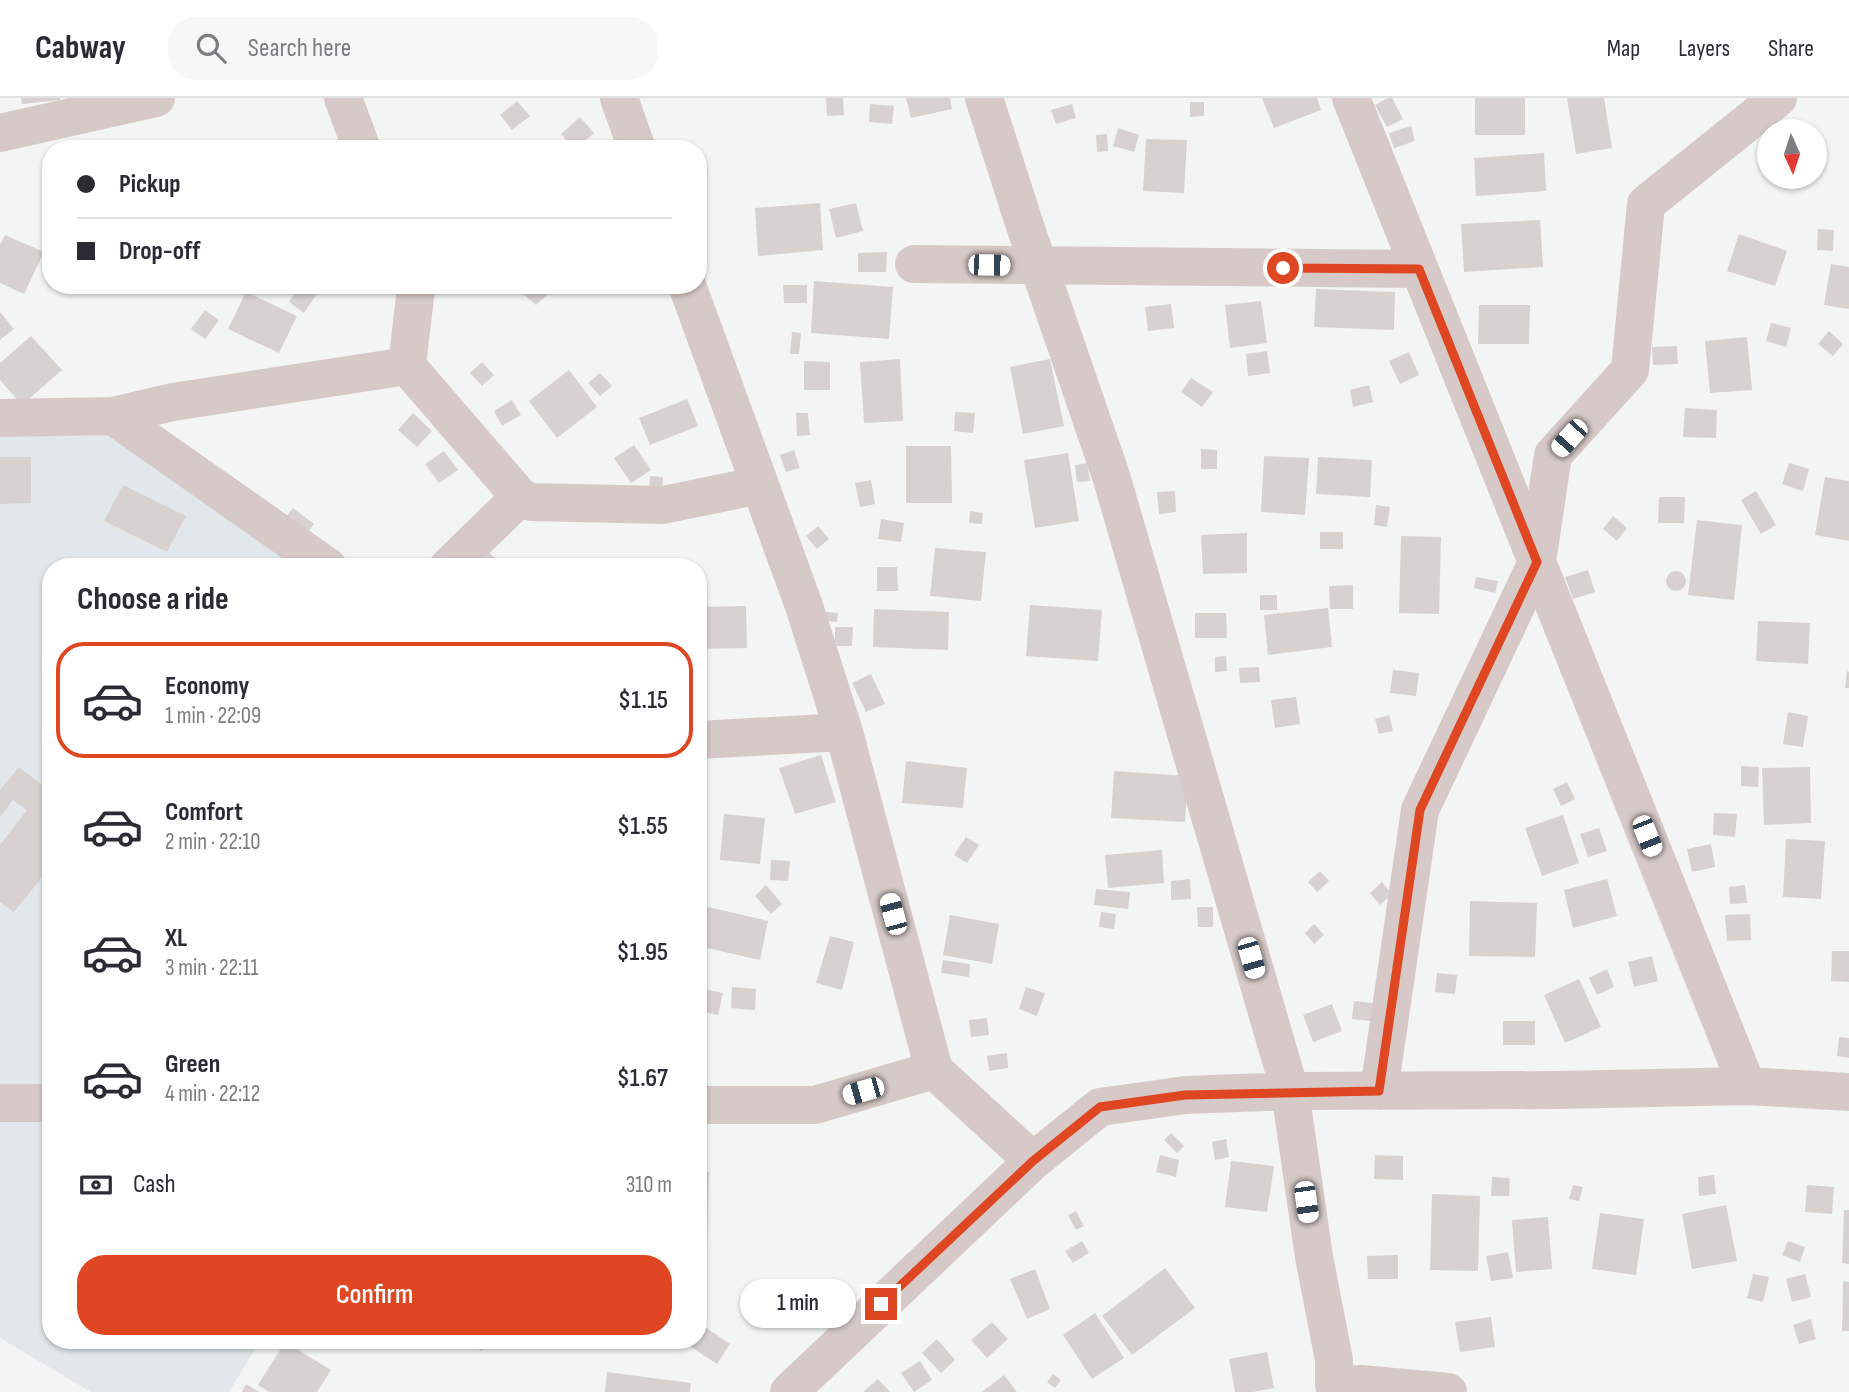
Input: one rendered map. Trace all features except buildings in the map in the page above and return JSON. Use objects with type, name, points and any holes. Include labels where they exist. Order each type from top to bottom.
[{"type":"street","points":[[0,133],[156,98]]},
{"type":"street","points":[[343,98],[359,140]]},
{"type":"street","points":[[619,98],[634,140]]},
{"type":"street","points":[[984,98],[1111,476],[1290,1091],[1314,1257],[1335,1360],[1334,1385],[1361,1384],[1448,1392]]},
{"type":"street","points":[[1351,98],[1747,1086]]},
{"type":"street","points":[[1379,1091],[1420,810],[1537,562],[1553,455],[1630,370],[1646,204],[1778,98]]},
{"type":"street","points":[[914,264],[1419,269]]},
{"type":"street","points":[[414,294],[407,366],[520,497],[531,502],[663,505],[760,485]]},
{"type":"street","points":[[690,294],[804,606],[844,732],[934,1070],[1033,1161]]},
{"type":"street","points":[[0,418],[113,416],[173,402],[407,366]]},
{"type":"street","points":[[113,416],[315,558]]},
{"type":"street","points":[[457,558],[520,497]]},
{"type":"street","points":[[707,740],[844,732]]},
{"type":"street","points":[[707,1105],[815,1105],[934,1070]]},
{"type":"street","points":[[789,1392],[1033,1161],[1100,1107],[1185,1095],[1290,1091],[1747,1086],[1849,1092]]},
{"type":"street","points":[[0,1102],[42,1103]]},
{"type":"shaded area","points":[[104,410],[336,558],[42,558],[42,1349],[255,1349],[229,1392],[91,1392],[0,1338],[0,426]]},
{"type":"route","points":[[881,1304],[1033,1161],[1100,1107],[1185,1095],[1379,1091],[1420,810],[1537,562],[1419,269],[1283,268]]}]
